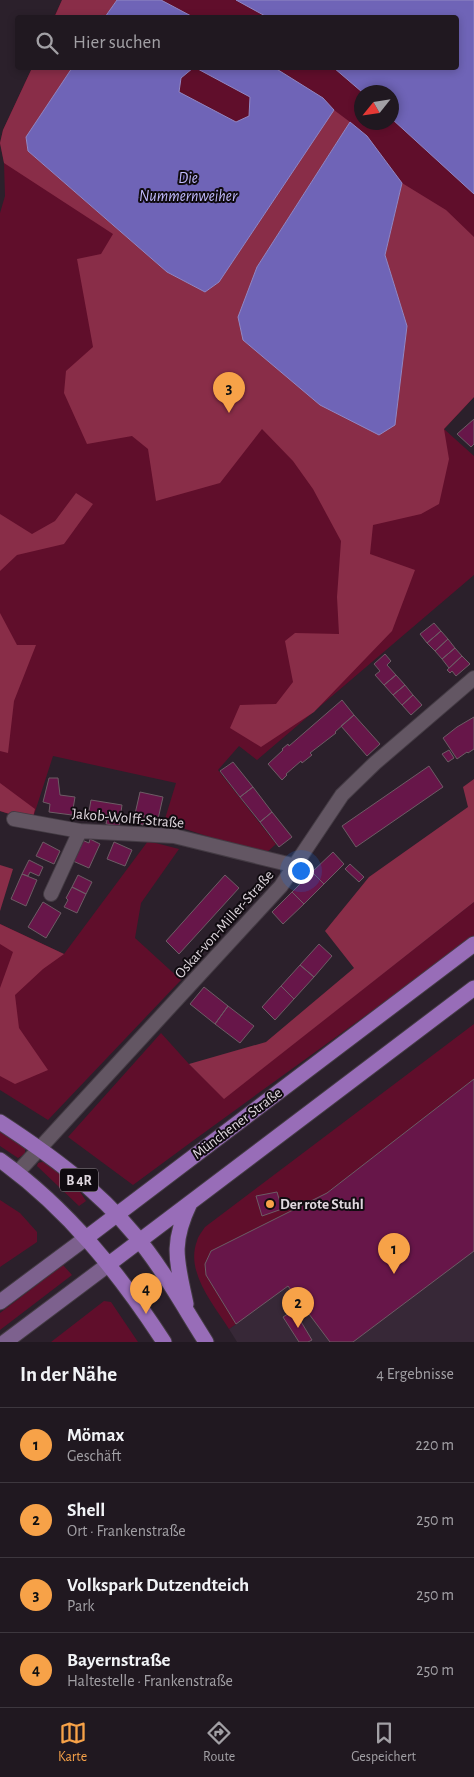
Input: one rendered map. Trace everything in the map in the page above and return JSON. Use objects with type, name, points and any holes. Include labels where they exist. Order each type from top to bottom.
[{"type":"main road","name":"Münchener Straße","points":[[0,1302],[474,944]]},
{"type":"main road","points":[[5,1342],[474,988]]},
{"type":"main road","name":"B 4R","points":[[0,1122],[40,1148],[116,1214],[139,1240],[206,1342]]},
{"type":"main road","name":"B 4R","points":[[0,1160],[44,1195],[86,1238],[128,1289],[164,1342]]},
{"type":"main road","points":[[188,1314],[177,1266],[176,1244],[181,1224],[191,1202]]},
{"type":"street","name":"Oskar-von-Miller-Straße","points":[[17,1173],[276,892],[296,866],[342,795],[474,678]]},
{"type":"street","name":"Jakob-Wolff-Straße","points":[[14,819],[80,831],[174,836],[296,866]]},
{"type":"street","points":[[51,894],[80,831]]},
{"type":"shaded area","points":[[62,0],[474,0],[474,397],[444,429],[474,456],[474,575],[257,760],[239,746],[218,770],[276,844],[264,855],[164,822],[176,783],[53,756],[32,821],[0,811],[0,213],[5,196],[4,163],[0,143],[3,130],[31,70],[459,70],[459,15],[55,15]]},
{"type":"shaded area","points":[[62,0],[117,0],[106,15],[55,15]]},
{"type":"shaded area","points":[[31,70],[71,70],[26,137],[28,151],[167,272],[205,292],[219,282],[334,110],[350,122],[257,267],[395,424],[407,326],[385,255],[402,183],[446,210],[474,237],[474,397],[444,429],[449,459],[439,504],[421,514],[373,525],[370,554],[415,570],[392,631],[314,712],[261,747],[230,728],[240,705],[276,704],[293,682],[285,641],[295,633],[339,634],[337,597],[341,541],[313,489],[293,461],[262,429],[220,483],[156,501],[148,449],[132,436],[87,444],[64,393],[66,371],[93,347],[77,259],[101,254],[113,234],[4,163],[0,143],[3,130]]},
{"type":"shaded area","points":[[76,493],[93,504],[64,544],[17,555],[0,571],[0,514],[32,534],[55,521]]},
{"type":"shaded area","points":[[0,613],[17,645],[36,645],[14,701],[8,753],[0,751]]},
{"type":"shaded area","points":[[474,779],[474,902],[224,1099],[189,1064],[266,1042],[354,968],[325,931],[369,877],[468,807],[463,787]]},
{"type":"shaded area","points":[[0,783],[35,809],[32,821],[0,811]]},
{"type":"shaded area","points":[[148,841],[179,849],[141,903],[135,938],[181,980],[48,1120],[0,1090],[0,924],[64,954]]},
{"type":"shaded area","points":[[0,865],[13,869],[0,911]]},
{"type":"shaded area","points":[[474,902],[474,936],[133,1185],[68,1137],[161,1033],[224,1098]]},
{"type":"shaded area","points":[[0,924],[64,954],[43,969],[15,995],[19,1028],[48,1070],[15,1084],[0,1076],[0,988],[13,952],[0,944]]},
{"type":"shaded area","points":[[474,1024],[474,1079],[327,1193],[211,1251],[205,1264],[206,1275],[236,1324],[229,1329],[203,1288],[195,1264],[194,1253],[197,1241],[205,1227]]},
{"type":"shaded area","points":[[474,1079],[474,1342],[237,1342],[229,1329],[236,1324],[206,1275],[205,1264],[211,1251]]},
{"type":"shaded area","points":[[0,1131],[25,1148],[25,1154],[18,1158],[0,1146]]},
{"type":"shaded area","points":[[45,1162],[77,1187],[86,1201],[79,1206],[37,1166],[38,1163]]},
{"type":"shaded area","points":[[0,1200],[20,1213],[37,1232],[37,1242],[0,1267]]},
{"type":"shaded area","points":[[63,1265],[72,1275],[0,1330],[0,1313]]},
{"type":"shaded area","points":[[104,1301],[111,1302],[138,1342],[51,1342]]},
{"type":"water","points":[[117,0],[161,0],[189,15],[106,15]]},
{"type":"water","points":[[236,0],[474,0],[474,194],[399,125],[399,85],[354,85],[336,70],[459,70],[459,15],[263,15]]},
{"type":"water","name":"Die Nummernweiher","points":[[71,70],[191,70],[181,78],[179,92],[236,122],[249,116],[250,97],[200,70],[278,70],[323,98],[334,110],[219,282],[205,292],[167,272],[28,151],[26,137]]},
{"type":"water","points":[[350,122],[354,125],[354,130],[360,130],[367,136],[402,183],[385,255],[407,326],[395,425],[379,435],[320,405],[243,340],[238,317],[257,267]]},
{"type":"building","points":[[474,419],[474,444],[471,447],[457,434]]},
{"type":"building","points":[[434,623],[441,631],[427,643],[420,634]]},
{"type":"building","points":[[441,631],[448,639],[435,651],[427,643]]},
{"type":"building","points":[[448,639],[455,648],[442,659],[435,651]]},
{"type":"building","points":[[455,648],[462,656],[449,668],[442,659]]},
{"type":"building","points":[[385,654],[391,661],[387,665],[396,675],[384,685],[375,675],[380,671],[374,664]]},
{"type":"building","points":[[462,656],[470,664],[456,676],[452,671],[450,673],[447,670]]},
{"type":"building","points":[[396,675],[405,685],[393,695],[384,685]]},
{"type":"building","points":[[405,685],[413,695],[402,705],[393,695]]},
{"type":"building","points":[[413,695],[422,705],[411,715],[402,705]]},
{"type":"building","points":[[342,700],[354,715],[336,733],[310,753],[312,755],[302,763],[301,761],[286,774],[282,780],[268,764],[282,749],[288,744],[289,746]]},
{"type":"building","points":[[354,715],[380,744],[367,756],[341,726]]},
{"type":"building","points":[[474,717],[474,749],[457,759],[443,738]]},
{"type":"building","points":[[449,750],[454,758],[448,762],[442,754]]},
{"type":"building","points":[[233,762],[253,787],[240,797],[220,771]]},
{"type":"building","points":[[429,766],[443,787],[356,847],[342,826]]},
{"type":"building","points":[[49,778],[58,778],[60,795],[75,797],[72,815],[49,812],[50,804],[43,802]]},
{"type":"building","points":[[253,787],[272,812],[260,822],[240,797]]},
{"type":"building","points":[[140,792],[163,797],[158,819],[135,814]]},
{"type":"building","points":[[91,800],[122,805],[119,826],[106,824],[107,820],[88,817]]},
{"type":"building","points":[[272,812],[292,837],[279,847],[260,822]]},
{"type":"building","points":[[135,814],[145,816],[143,825],[133,822]]},
{"type":"building","points":[[90,839],[100,844],[89,868],[73,861],[82,840],[89,843]]},
{"type":"building","points":[[43,842],[60,851],[54,864],[36,856]]},
{"type":"building","points":[[114,842],[132,850],[125,866],[107,859]]},
{"type":"building","points":[[333,852],[344,864],[324,884],[312,872]]},
{"type":"building","points":[[29,860],[43,867],[39,876],[30,872],[28,876],[22,874]]},
{"type":"building","points":[[350,864],[364,877],[359,882],[345,869]]},
{"type":"building","points":[[312,872],[324,884],[304,904],[292,892]]},
{"type":"building","points":[[22,874],[37,880],[26,906],[11,899]]},
{"type":"building","points":[[78,875],[92,882],[86,894],[72,887]]},
{"type":"building","points":[[225,875],[239,888],[179,954],[166,941]]},
{"type":"building","points":[[72,887],[86,894],[77,913],[64,907]]},
{"type":"building","points":[[292,892],[304,904],[283,924],[272,912]]},
{"type":"building","points":[[43,902],[61,913],[46,938],[28,927]]},
{"type":"building","points":[[319,944],[332,956],[314,977],[300,965]]},
{"type":"building","points":[[300,965],[314,977],[294,999],[281,986]]},
{"type":"building","points":[[281,986],[294,999],[275,1020],[262,1007]]},
{"type":"building","points":[[204,987],[228,1006],[215,1024],[190,1004]]},
{"type":"building","points":[[228,1006],[254,1026],[240,1043],[215,1024]]},
{"type":"building","points":[[474,1079],[474,1251],[353,1342],[330,1342],[288,1286],[236,1324],[206,1275],[205,1264],[211,1251],[327,1193]]},
{"type":"building","name":"Der rote Stuhl","points":[[277,1192],[282,1209],[262,1216],[256,1196]]},
{"type":"building","points":[[294,1310],[312,1340],[299,1342],[283,1317]]},
{"type":"place","name":"Volkspark Dutzendteich","points":[[229,413]]},
{"type":"place","name":"Der rote Stuhl","points":[[270,1204]]},
{"type":"place","name":"Mömax","points":[[394,1274]]},
{"type":"place","name":"Bayernstraße","points":[[146,1314]]},
{"type":"place","name":"Shell","points":[[298,1328]]}]
